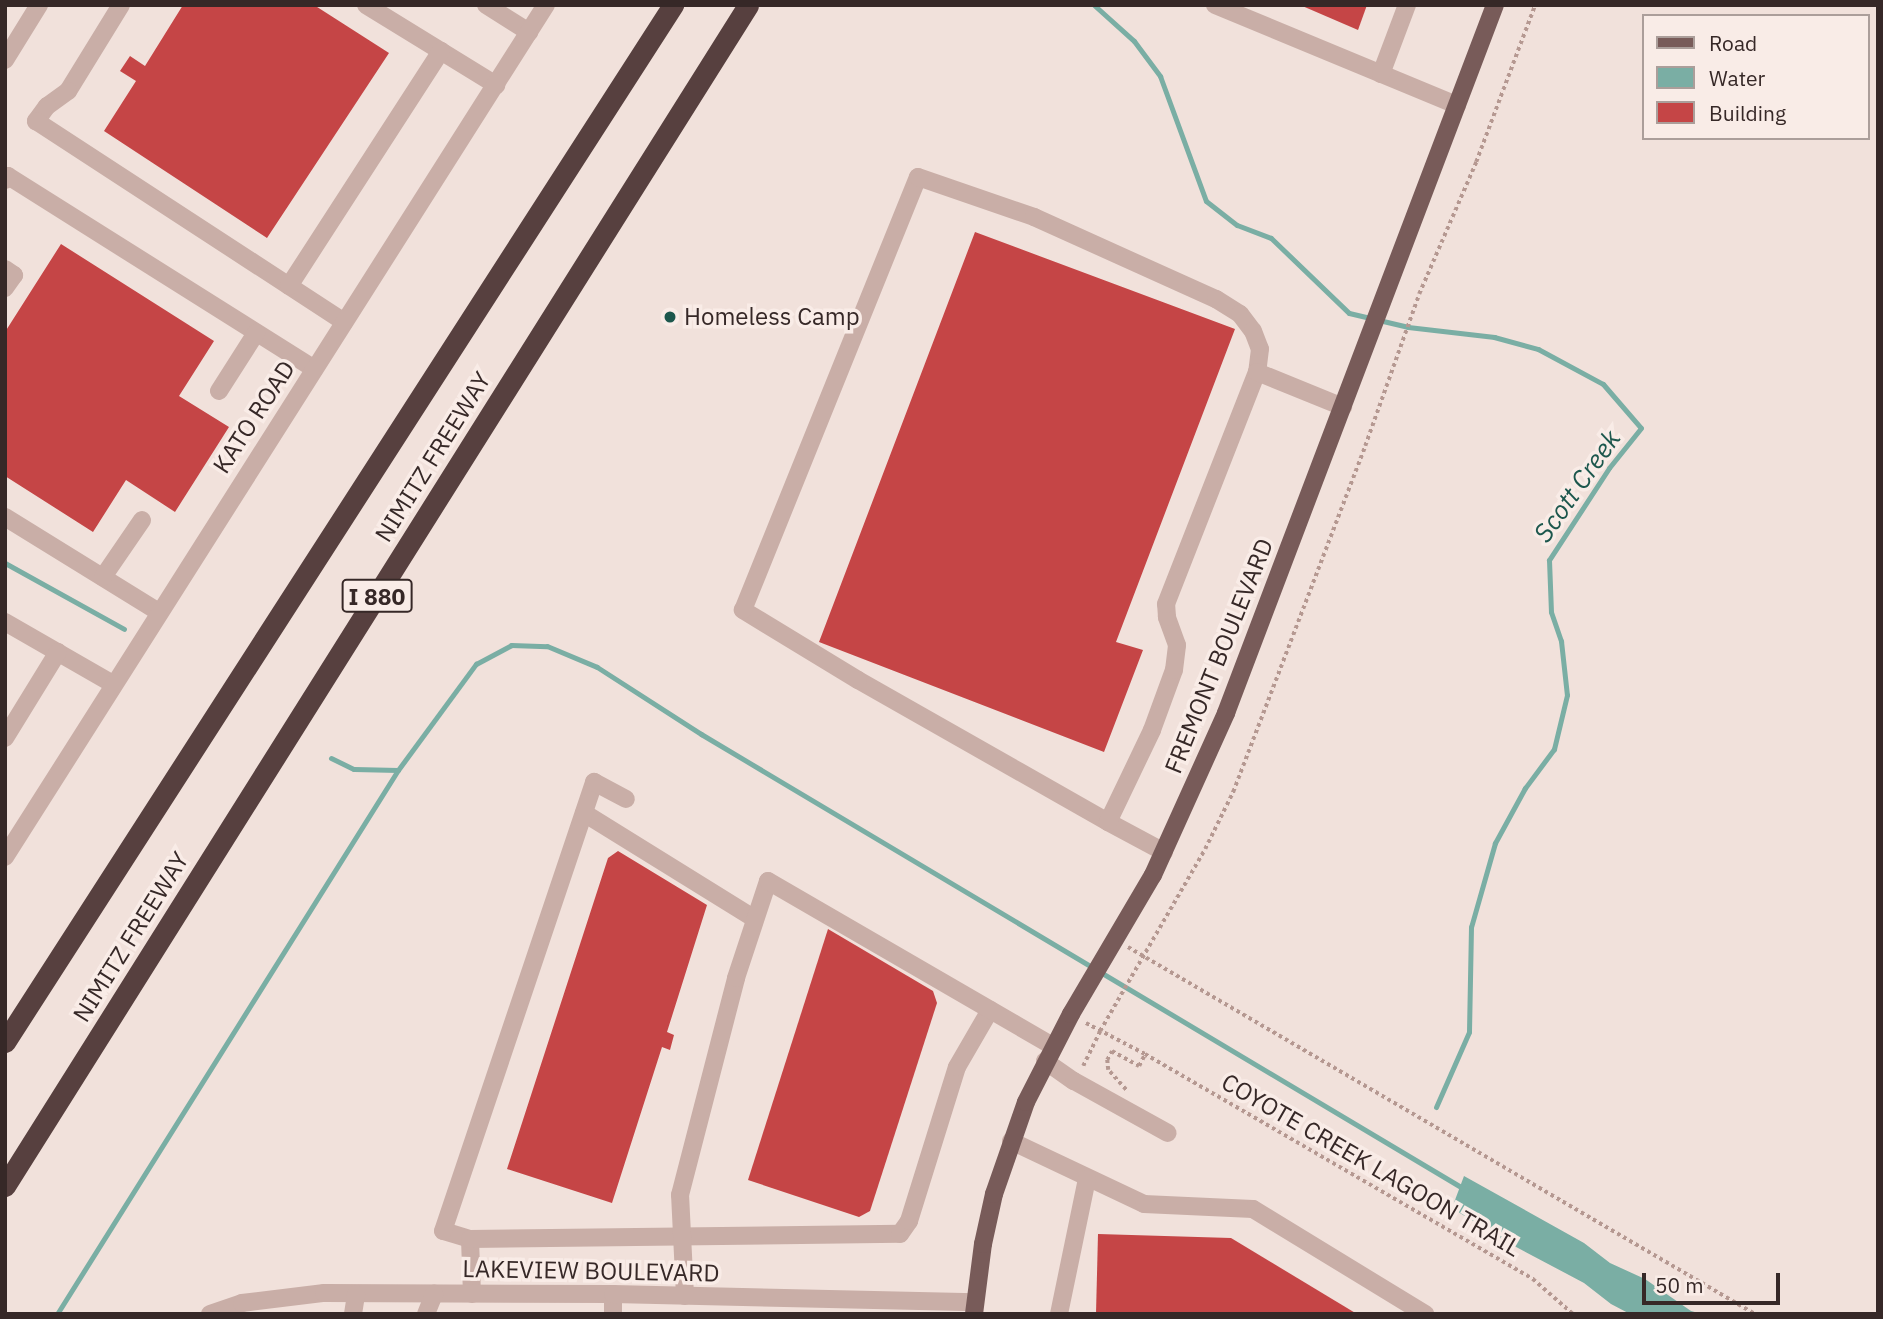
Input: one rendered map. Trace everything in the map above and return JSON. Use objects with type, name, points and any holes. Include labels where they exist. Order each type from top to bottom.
[{"type":"highway","name":"NIMITZ FREEWAY","points":[[5,1041],[673,5]]},
{"type":"highway","name":"NIMITZ FREEWAY","points":[[5,1186],[748,5]]},
{"type":"main road","name":"FREMONT BOULEVARD","points":[[974,1308],[986,1231],[1011,1141],[1049,1054],[1153,876],[1226,713],[1495,5]]},
{"type":"street","points":[[5,60],[39,5]]},
{"type":"street","points":[[121,5],[68,91],[47,106],[36,121],[344,322]]},
{"type":"street","points":[[366,5],[496,85]]},
{"type":"street","points":[[486,5],[529,32]]},
{"type":"street","name":"KATO ROAD","points":[[5,857],[547,5]]},
{"type":"street","points":[[1215,5],[1457,106]]},
{"type":"street","points":[[1381,74],[1407,5]]},
{"type":"street","points":[[289,286],[441,51]]},
{"type":"street","points":[[5,180],[8,176],[314,369]]},
{"type":"street","points":[[1108,822],[1152,730],[1174,670],[1177,645],[1167,617],[1166,604],[1257,372],[1260,349],[1253,331],[1240,314],[1216,299],[1034,217],[918,177],[743,610],[869,687],[1108,822],[1164,852]]},
{"type":"street","points":[[5,269],[14,275],[5,288]]},
{"type":"street","points":[[219,391],[256,333]]},
{"type":"street","points":[[1257,372],[1343,407]]},
{"type":"street","points":[[5,517],[159,612]]},
{"type":"street","points":[[103,578],[142,520]]},
{"type":"street","points":[[5,622],[113,684]]},
{"type":"street","points":[[5,738],[58,652]]},
{"type":"street","points":[[626,799],[594,782],[443,1231],[470,1239],[900,1234],[909,1221],[957,1067],[990,1010]]},
{"type":"street","points":[[584,813],[755,919]]},
{"type":"street","points":[[685,1296],[680,1195],[736,978],[768,881],[990,1010],[1049,1054],[1074,1081],[1168,1133]]},
{"type":"street","points":[[1011,1141],[1144,1204],[1253,1209],[1426,1314]]},
{"type":"street","points":[[1059,1314],[1087,1179]]},
{"type":"street","points":[[470,1239],[472,1294]]},
{"type":"street","points":[[353,1314],[356,1294]]},
{"type":"street","name":"LAKEVIEW BOULEVARD","points":[[210,1314],[242,1303],[281,1297],[356,1294],[613,1294],[974,1308]]},
{"type":"street","points":[[426,1314],[434,1294]]},
{"type":"street","points":[[613,1294],[613,1314]]},
{"type":"path","points":[[1086,1072],[1082,1064],[1205,849],[1233,792],[1419,294],[1476,162],[1535,5]]},
{"type":"path","points":[[1114,939],[1755,1314]]},
{"type":"path","name":"COYOTE CREEK LAGOON TRAIL","points":[[1068,1020],[1100,1031],[1145,1054],[1532,1279],[1573,1314]]},
{"type":"path","points":[[1114,1089],[1123,1095],[1128,1088],[1108,1070],[1107,1060],[1112,1051],[1139,1066],[1145,1054]]},
{"type":"water","points":[[1464,1176],[1584,1243],[1610,1263],[1645,1279],[1691,1311],[1702,1314],[1630,1314],[1611,1304],[1584,1283],[1503,1240],[1452,1208]]},
{"type":"building","points":[[183,5],[314,5],[389,53],[267,238],[104,131],[136,81],[120,71],[130,56],[145,66]]},
{"type":"building","points":[[1300,5],[1367,5],[1358,30]]},
{"type":"building","points":[[975,232],[1235,329],[1116,642],[1143,650],[1104,752],[819,642]]},
{"type":"building","points":[[61,244],[214,341],[179,396],[229,427],[175,512],[126,480],[93,532],[5,476],[5,332]]},
{"type":"building","points":[[618,851],[707,905],[667,1032],[674,1035],[670,1050],[662,1047],[612,1203],[507,1169],[608,858]]},
{"type":"building","points":[[828,929],[933,991],[937,1003],[870,1211],[859,1217],[748,1180]]},
{"type":"building","points":[[1098,1234],[1231,1238],[1357,1314],[1096,1314]]},
{"type":"waterway","name":"Scott Creek","points":[[1094,5],[1134,41],[1160,76],[1206,201],[1237,225],[1271,238],[1349,313],[1408,327],[1494,337],[1538,349],[1603,384],[1641,428],[1609,468],[1549,560],[1551,612],[1561,641],[1567,695],[1554,749],[1525,788],[1495,843],[1471,927],[1469,1032],[1436,1107]]},
{"type":"waterway","points":[[5,563],[124,629]]},
{"type":"waterway","points":[[57,1314],[398,770],[476,664],[511,645],[547,646],[597,667],[701,734],[1466,1190]]},
{"type":"waterway","points":[[331,758],[354,769],[398,770]]},
{"type":"place","name":"Homeless Camp","points":[[670,317]]}]
